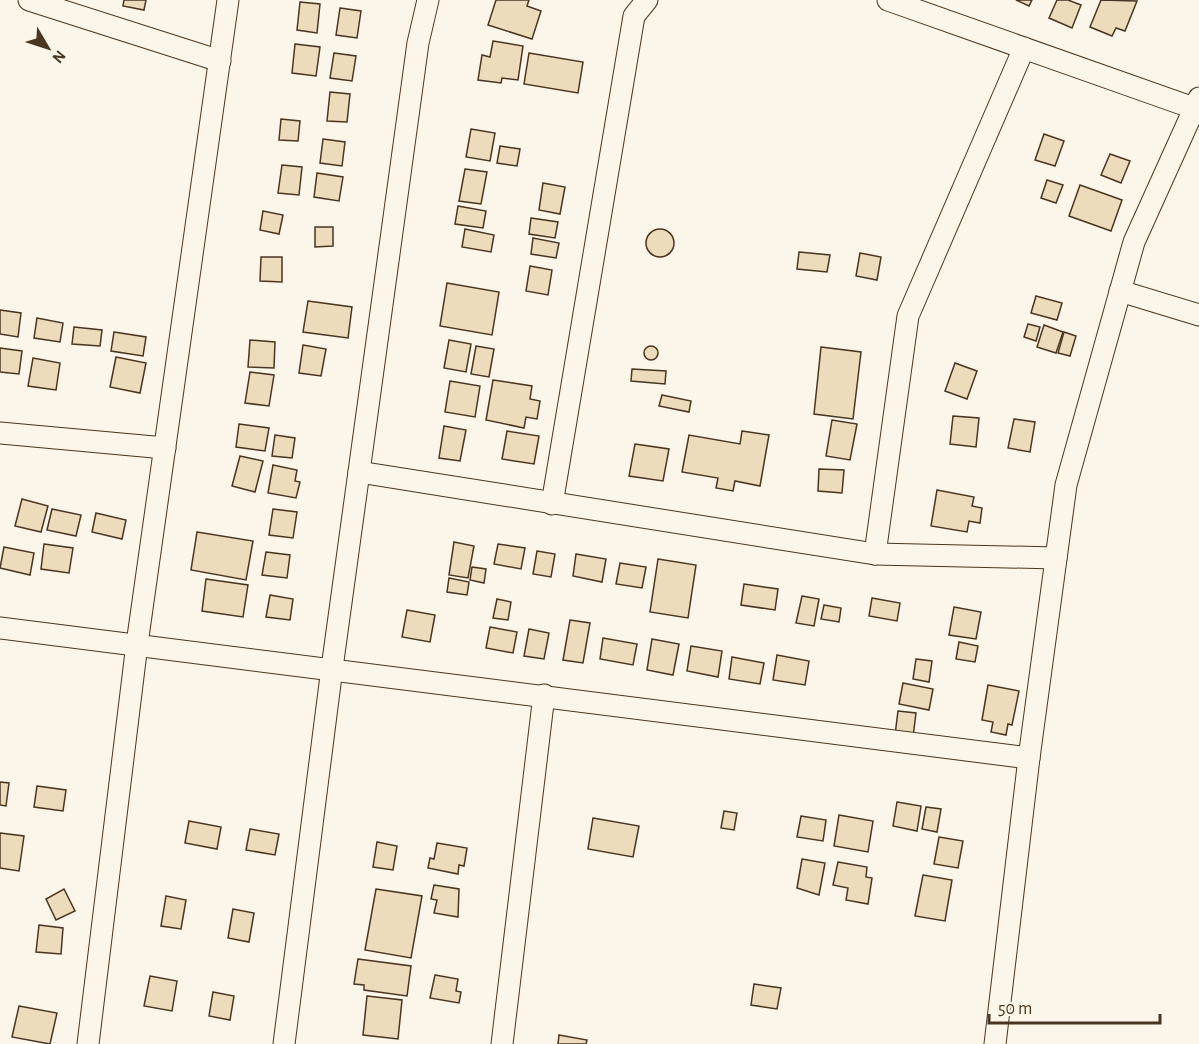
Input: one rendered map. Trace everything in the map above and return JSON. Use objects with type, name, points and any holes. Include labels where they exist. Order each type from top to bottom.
[{"type":"street","points":[[29,0],[220,61]]},
{"type":"street","points":[[88,1044],[137,644],[228,0]]},
{"type":"street","points":[[284,1044],[332,668],[418,43],[428,0]]},
{"type":"street","points":[[552,504],[634,16],[647,0]]},
{"type":"street","points":[[888,0],[1197,106],[1134,242],[1066,485],[1029,758],[995,1044]]},
{"type":"street","points":[[875,554],[908,316],[1024,48]]},
{"type":"street","points":[[1120,291],[1199,315]]},
{"type":"street","points":[[0,433],[165,448]]},
{"type":"street","points":[[359,472],[875,554],[1056,558]]},
{"type":"street","points":[[0,628],[332,668],[1029,758]]},
{"type":"street","points":[[502,1044],[544,695]]},
{"type":"building","points":[[124,0],[146,0],[144,10],[123,6]]},
{"type":"building","points":[[496,0],[529,0],[527,6],[541,11],[532,39],[488,25]]},
{"type":"building","points":[[1016,0],[1032,0],[1029,6]]},
{"type":"building","points":[[1057,0],[1068,0],[1081,5],[1072,28],[1049,18]]},
{"type":"building","points":[[1101,0],[1137,1],[1125,31],[1116,28],[1112,36],[1090,27]]},
{"type":"building","points":[[300,2],[320,4],[317,33],[297,30]]},
{"type":"building","points":[[340,8],[361,11],[357,38],[336,35]]},
{"type":"building","points":[[493,41],[523,46],[518,80],[502,78],[501,83],[478,80],[482,55],[490,57]]},
{"type":"building","points":[[295,44],[320,47],[316,76],[292,73]]},
{"type":"building","points":[[334,53],[356,56],[352,81],[330,78]]},
{"type":"building","points":[[529,53],[583,62],[578,93],[524,84]]},
{"type":"building","points":[[330,92],[350,94],[347,122],[327,121]]},
{"type":"building","points":[[281,119],[300,121],[298,141],[279,140]]},
{"type":"building","points":[[471,129],[495,133],[490,161],[466,157]]},
{"type":"building","points":[[1044,134],[1064,141],[1055,166],[1035,160]]},
{"type":"building","points":[[323,139],[345,142],[342,166],[320,163]]},
{"type":"building","points":[[500,146],[520,149],[517,166],[497,163]]},
{"type":"building","points":[[1110,154],[1130,161],[1121,183],[1101,175]]},
{"type":"building","points":[[282,165],[302,167],[299,195],[278,193]]},
{"type":"building","points":[[465,169],[487,172],[481,204],[459,201]]},
{"type":"building","points":[[317,173],[343,177],[339,201],[314,197]]},
{"type":"building","points":[[1047,180],[1063,185],[1056,203],[1041,198]]},
{"type":"building","points":[[543,183],[565,187],[560,214],[539,210]]},
{"type":"building","points":[[1080,185],[1122,200],[1111,231],[1069,216]]},
{"type":"building","points":[[458,206],[486,211],[483,228],[455,224]]},
{"type":"building","points":[[263,211],[283,215],[279,234],[260,230]]},
{"type":"building","points":[[531,218],[558,222],[555,238],[529,234]]},
{"type":"building","points":[[315,227],[333,227],[333,246],[315,247]]},
{"type":"building","points":[[465,229],[494,235],[491,252],[462,247]]},
{"type":"building","points":[[660,229],[670,233],[674,243],[670,253],[660,257],[650,253],[646,243],[650,233]]},
{"type":"building","points":[[533,238],[559,243],[556,258],[531,254]]},
{"type":"building","points":[[799,252],[830,255],[827,272],[797,269]]},
{"type":"building","points":[[860,253],[881,257],[877,280],[856,276]]},
{"type":"building","points":[[261,257],[282,257],[282,282],[260,281]]},
{"type":"building","points":[[530,266],[552,270],[548,295],[526,291]]},
{"type":"building","points":[[447,283],[499,292],[492,335],[440,326]]},
{"type":"building","points":[[1036,296],[1062,303],[1057,320],[1031,313]]},
{"type":"building","points":[[308,301],[352,307],[348,338],[303,332]]},
{"type":"building","points":[[0,310],[21,313],[18,337],[0,334]]},
{"type":"building","points":[[37,318],[63,323],[60,342],[34,338]]},
{"type":"building","points":[[1028,324],[1040,327],[1036,341],[1024,337]]},
{"type":"building","points":[[1044,325],[1063,332],[1056,353],[1037,347]]},
{"type":"building","points":[[74,327],[102,330],[100,346],[72,344]]},
{"type":"building","points":[[114,332],[146,337],[143,356],[111,351]]},
{"type":"building","points":[[1064,332],[1076,336],[1070,356],[1058,353]]},
{"type":"building","points":[[250,340],[275,342],[274,368],[248,367]]},
{"type":"building","points":[[449,340],[471,344],[466,372],[444,368]]},
{"type":"building","points":[[303,345],[326,349],[321,376],[299,373]]},
{"type":"building","points":[[476,346],[494,349],[489,377],[471,374]]},
{"type":"building","points":[[648,346],[654,346],[658,353],[654,360],[648,360],[644,356],[644,350]]},
{"type":"building","points":[[821,347],[861,352],[853,419],[814,414]]},
{"type":"building","points":[[0,348],[22,351],[19,374],[0,372]]},
{"type":"building","points":[[116,357],[146,363],[140,393],[110,387]]},
{"type":"building","points":[[33,358],[60,363],[56,390],[28,386]]},
{"type":"building","points":[[955,363],[977,371],[967,399],[945,391]]},
{"type":"building","points":[[632,369],[666,371],[665,384],[631,381]]},
{"type":"building","points":[[250,372],[274,375],[269,406],[245,403]]},
{"type":"building","points":[[493,380],[532,386],[530,399],[540,401],[537,419],[526,417],[524,428],[486,420]]},
{"type":"building","points":[[450,381],[480,386],[475,417],[445,412]]},
{"type":"building","points":[[662,395],[691,401],[689,412],[659,406]]},
{"type":"building","points":[[953,416],[979,418],[976,447],[950,444]]},
{"type":"building","points":[[1014,419],[1035,422],[1030,452],[1008,448]]},
{"type":"building","points":[[832,420],[857,424],[850,460],[826,456]]},
{"type":"building","points":[[239,424],[269,428],[265,451],[236,447]]},
{"type":"building","points":[[444,426],[466,430],[460,461],[439,458]]},
{"type":"building","points":[[507,431],[539,436],[534,464],[502,459]]},
{"type":"building","points":[[742,431],[769,435],[760,486],[735,481],[733,491],[716,488],[718,478],[682,472],[689,435],[740,444]]},
{"type":"building","points":[[275,435],[295,438],[292,458],[272,456]]},
{"type":"building","points":[[635,444],[669,449],[663,481],[629,476]]},
{"type":"building","points":[[240,456],[263,461],[255,492],[232,486]]},
{"type":"building","points":[[273,465],[297,470],[295,481],[300,482],[296,498],[268,493]]},
{"type":"building","points":[[819,469],[844,470],[842,493],[818,491]]},
{"type":"building","points":[[937,490],[974,497],[972,506],[982,508],[980,523],[969,521],[967,532],[931,526]]},
{"type":"building","points":[[22,499],[48,506],[41,532],[15,526]]},
{"type":"building","points":[[52,509],[81,515],[76,536],[47,530]]},
{"type":"building","points":[[273,509],[297,512],[293,538],[269,535]]},
{"type":"building","points":[[96,513],[126,520],[122,539],[92,532]]},
{"type":"building","points":[[197,532],[253,541],[246,580],[191,570]]},
{"type":"building","points":[[454,542],[474,546],[468,578],[449,575]]},
{"type":"building","points":[[44,544],[73,548],[69,573],[41,569]]},
{"type":"building","points":[[498,544],[525,548],[521,569],[494,564]]},
{"type":"building","points":[[4,547],[34,553],[30,575],[0,568]]},
{"type":"building","points":[[537,551],[555,554],[551,577],[533,574]]},
{"type":"building","points":[[266,552],[290,555],[287,578],[262,575]]},
{"type":"building","points":[[576,554],[606,559],[602,582],[573,576]]},
{"type":"building","points":[[658,559],[696,565],[688,618],[650,612]]},
{"type":"building","points":[[620,563],[646,567],[642,588],[616,584]]},
{"type":"building","points":[[472,567],[486,569],[484,583],[470,580]]},
{"type":"building","points":[[449,578],[469,582],[467,595],[447,592]]},
{"type":"building","points":[[206,579],[248,585],[243,617],[202,611]]},
{"type":"building","points":[[744,584],[778,589],[775,610],[741,605]]},
{"type":"building","points":[[270,595],[293,599],[290,620],[266,617]]},
{"type":"building","points":[[802,596],[819,599],[814,626],[796,623]]},
{"type":"building","points":[[872,598],[900,603],[897,621],[869,616]]},
{"type":"building","points":[[497,599],[511,602],[508,620],[493,618]]},
{"type":"building","points":[[824,605],[841,608],[839,622],[821,619]]},
{"type":"building","points":[[954,607],[981,612],[976,639],[949,635]]},
{"type":"building","points":[[407,610],[435,615],[430,642],[402,637]]},
{"type":"building","points":[[570,620],[590,623],[583,663],[563,660]]},
{"type":"building","points":[[490,627],[517,632],[513,653],[486,648]]},
{"type":"building","points":[[529,629],[549,633],[544,659],[524,656]]},
{"type":"building","points":[[603,638],[637,644],[633,665],[600,659]]},
{"type":"building","points":[[652,639],[679,644],[673,675],[647,670]]},
{"type":"building","points":[[959,642],[978,646],[975,662],[956,659]]},
{"type":"building","points":[[691,646],[722,651],[718,677],[687,671]]},
{"type":"building","points":[[777,655],[809,661],[805,685],[773,680]]},
{"type":"building","points":[[732,657],[764,663],[760,684],[729,679]]},
{"type":"building","points":[[916,659],[932,661],[929,682],[913,679]]},
{"type":"building","points":[[903,683],[933,689],[929,710],[899,704]]},
{"type":"building","points":[[988,685],[1019,691],[1012,725],[1008,724],[1006,735],[991,732],[993,722],[982,720]]},
{"type":"building","points":[[898,711],[916,713],[913,737],[895,735]]},
{"type":"building","points":[[0,782],[9,783],[6,806],[0,805]]},
{"type":"building","points":[[37,786],[66,790],[63,811],[34,807]]},
{"type":"building","points":[[897,802],[921,806],[917,831],[893,826]]},
{"type":"building","points":[[926,807],[941,809],[937,832],[922,829]]},
{"type":"building","points":[[724,811],[737,813],[734,830],[721,828]]},
{"type":"building","points":[[839,815],[873,821],[868,852],[834,846]]},
{"type":"building","points":[[801,816],[826,820],[823,841],[797,837]]},
{"type":"building","points":[[593,818],[639,826],[633,857],[588,849]]},
{"type":"building","points":[[189,821],[221,827],[217,849],[185,843]]},
{"type":"building","points":[[250,829],[279,834],[275,855],[246,850]]},
{"type":"building","points":[[0,833],[24,836],[19,871],[0,868]]},
{"type":"building","points":[[939,837],[963,841],[958,868],[934,864]]},
{"type":"building","points":[[377,842],[397,846],[393,870],[373,867]]},
{"type":"building","points":[[437,843],[467,848],[464,866],[459,865],[458,874],[428,868],[430,858],[434,859]]},
{"type":"building","points":[[802,859],[825,863],[819,895],[797,888]]},
{"type":"building","points":[[838,862],[867,867],[866,877],[872,878],[868,904],[846,900],[848,888],[833,885]]},
{"type":"building","points":[[923,875],[952,880],[945,921],[915,916]]},
{"type":"building","points":[[434,885],[459,889],[458,917],[434,913],[437,900],[431,899]]},
{"type":"building","points":[[64,889],[75,911],[56,920],[46,899]]},
{"type":"building","points":[[376,889],[422,896],[411,958],[365,950]]},
{"type":"building","points":[[166,896],[186,900],[181,929],[161,926]]},
{"type":"building","points":[[233,909],[254,913],[249,942],[228,938]]},
{"type":"building","points":[[39,925],[63,928],[61,954],[36,952]]},
{"type":"building","points":[[358,959],[411,966],[407,996],[364,990],[364,985],[354,984]]},
{"type":"building","points":[[435,975],[458,979],[456,991],[461,992],[459,1003],[430,998]]},
{"type":"building","points":[[150,976],[177,981],[172,1011],[144,1006]]},
{"type":"building","points":[[754,984],[781,988],[777,1009],[751,1005]]},
{"type":"building","points":[[213,992],[234,996],[230,1020],[209,1016]]},
{"type":"building","points":[[367,996],[402,1000],[398,1039],[363,1035]]},
{"type":"building","points":[[19,1006],[57,1013],[50,1044],[12,1037]]},
{"type":"building","points":[[559,1035],[587,1040],[586,1044],[558,1044]]}]
